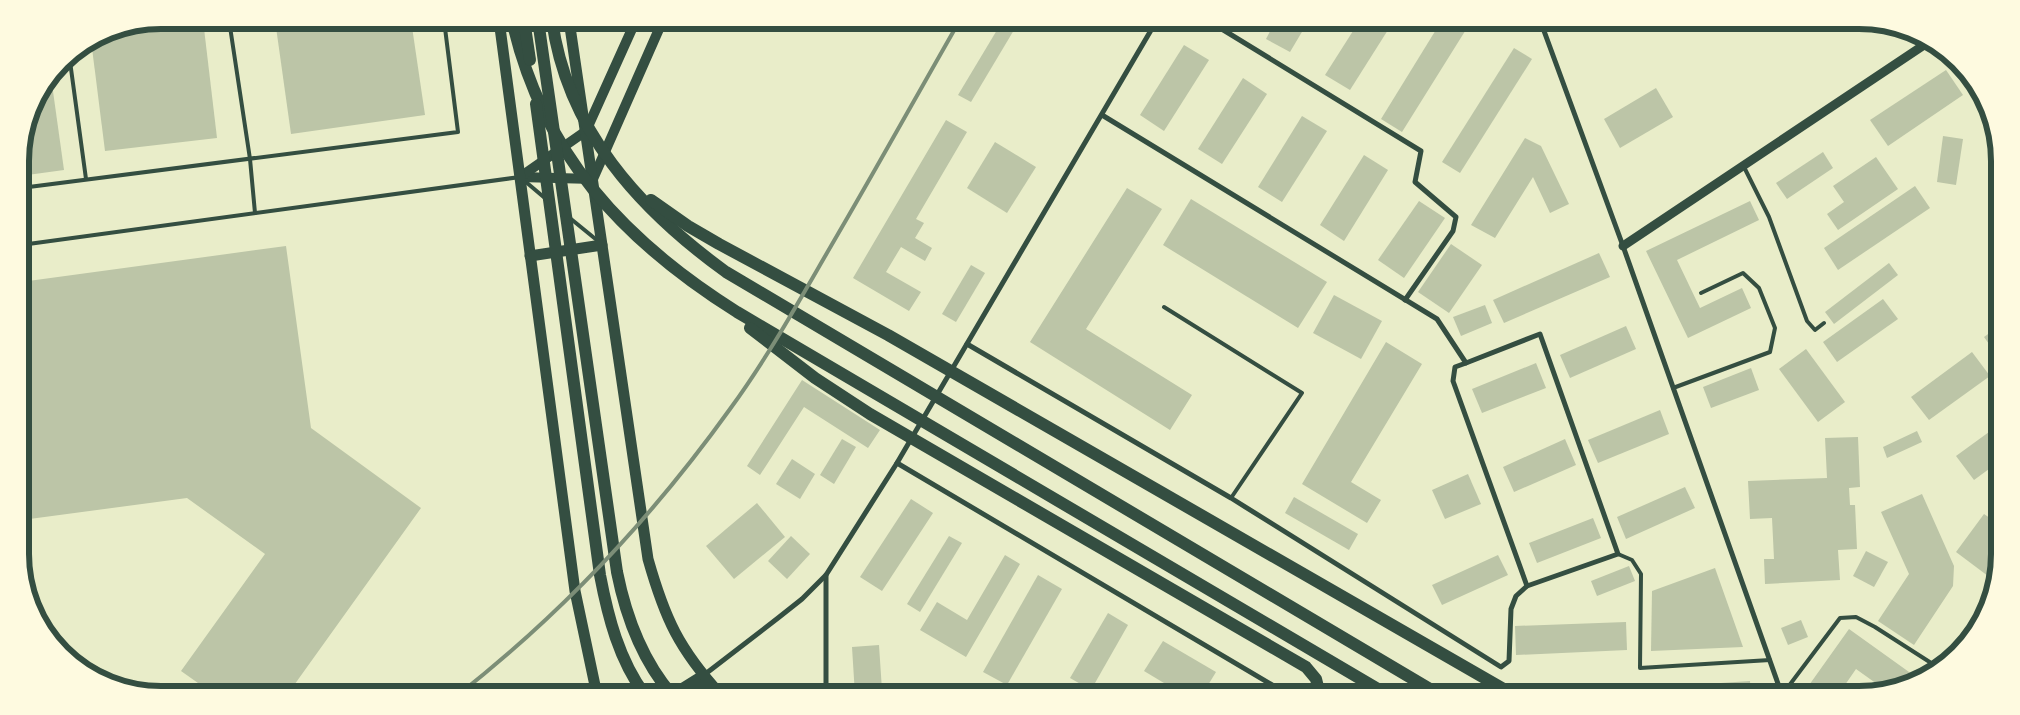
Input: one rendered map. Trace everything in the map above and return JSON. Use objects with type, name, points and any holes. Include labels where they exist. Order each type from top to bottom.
[{"type":"highway","points":[[514,29],[537,100],[550,127],[568,155],[609,209],[666,263],[842,397],[1306,667],[1316,679],[1318,686]]},
{"type":"highway","points":[[525,29],[600,575],[615,639],[627,667],[639,686]]},
{"type":"highway","points":[[539,29],[617,572],[630,624],[641,648],[665,686]]},
{"type":"highway","points":[[554,29],[561,64],[585,123],[625,179],[647,205],[696,251],[726,272],[1425,686]]},
{"type":"highway","points":[[625,179],[659,206],[696,231],[888,335],[1498,686]]},
{"type":"highway","points":[[701,289],[1373,686]]},
{"type":"main road","points":[[500,29],[575,591],[595,686]]},
{"type":"main road","points":[[571,29],[648,559],[657,593],[670,624],[684,651],[713,686]]},
{"type":"main road","points":[[520,177],[586,132],[632,29]]},
{"type":"main road","points":[[593,179],[659,29]]},
{"type":"main road","points":[[520,177],[593,179]]},
{"type":"main road","points":[[530,256],[602,245]]},
{"type":"main road","points":[[686,686],[703,675]]},
{"type":"main road","points":[[703,675],[704,686]]},
{"type":"street","points":[[703,675],[802,599],[826,575],[897,463],[1152,29]]},
{"type":"street","points":[[1222,29],[1421,151],[1415,182],[1456,218],[1453,231],[1405,300]]},
{"type":"street","points":[[1543,29],[1623,246],[1779,686]]},
{"type":"street","points":[[1623,246],[1744,167],[1923,45]]},
{"type":"street","points":[[1102,115],[1437,319],[1466,363]]},
{"type":"street","points":[[966,344],[1231,498],[1501,667],[1509,661],[1509,625],[1511,609],[1516,596],[1527,586],[1618,554],[1540,334],[1455,367],[1454,381],[1527,586]]},
{"type":"street","points":[[897,463],[1274,686]]},
{"type":"street","points":[[826,575],[826,686]]},
{"type":"lane","points":[[230,29],[250,159],[255,213]]},
{"type":"lane","points":[[29,187],[458,132],[445,29]]},
{"type":"lane","points":[[71,63],[86,179]]},
{"type":"lane","points":[[1744,167],[1769,216],[1806,321],[1815,330],[1824,323]]},
{"type":"lane","points":[[29,244],[520,177],[602,245]]},
{"type":"lane","points":[[1673,388],[1770,352],[1775,328],[1759,288],[1743,273],[1701,294]]},
{"type":"lane","points":[[1164,308],[1302,393],[1231,498]]},
{"type":"lane","points":[[1618,554],[1632,560],[1641,574],[1640,668],[1770,660]]},
{"type":"lane","points":[[1789,686],[1840,618],[1856,617],[1933,664]]},
{"type":"building","points":[[204,29],[217,138],[105,151],[92,47],[126,33],[143,30]]},
{"type":"building","points":[[276,29],[412,29],[425,115],[291,134]]},
{"type":"building","points":[[998,29],[1015,29],[971,102],[958,95]]},
{"type":"building","points":[[1271,29],[1304,29],[1290,52],[1266,39]]},
{"type":"building","points":[[1354,29],[1389,29],[1350,90],[1325,75]]},
{"type":"building","points":[[1436,29],[1466,29],[1402,132],[1381,119]]},
{"type":"building","points":[[1184,45],[1209,60],[1164,131],[1140,115]]},
{"type":"building","points":[[1514,48],[1532,59],[1460,173],[1442,162]]},
{"type":"building","points":[[1946,70],[1963,95],[1888,146],[1870,120]]},
{"type":"building","points":[[1243,78],[1267,94],[1222,164],[1198,149]]},
{"type":"building","points":[[52,85],[64,170],[29,175],[29,152],[33,126],[42,102]]},
{"type":"building","points":[[1656,88],[1673,117],[1620,148],[1604,119]]},
{"type":"building","points":[[1302,116],[1327,131],[1282,202],[1258,187]]},
{"type":"building","points":[[946,120],[967,132],[916,219],[924,223],[915,238],[932,248],[925,261],[901,247],[886,272],[921,292],[909,311],[853,278]]},
{"type":"building","points":[[1943,136],[1963,139],[1956,185],[1937,182]]},
{"type":"building","points":[[1525,138],[1541,146],[1569,204],[1550,213],[1533,177],[1495,238],[1471,225]]},
{"type":"building","points":[[995,142],[1036,167],[1007,213],[967,188]]},
{"type":"building","points":[[1823,152],[1833,168],[1787,199],[1776,183]]},
{"type":"building","points":[[1364,155],[1388,170],[1344,241],[1320,225]]},
{"type":"building","points":[[1876,157],[1898,189],[1838,230],[1827,214],[1844,202],[1833,186]]},
{"type":"building","points":[[1915,186],[1930,208],[1838,270],[1824,248]]},
{"type":"building","points":[[1127,188],[1162,209],[1086,329],[1192,395],[1170,430],[1030,342]]},
{"type":"building","points":[[1191,199],[1327,282],[1298,328],[1163,245]]},
{"type":"building","points":[[1419,201],[1445,218],[1404,278],[1378,260]]},
{"type":"building","points":[[1750,201],[1759,220],[1677,260],[1700,308],[1742,288],[1751,308],[1688,338],[1646,251]]},
{"type":"building","points":[[1451,244],[1482,265],[1449,313],[1418,292]]},
{"type":"building","points":[[286,246],[311,428],[421,508],[293,686],[202,686],[181,671],[265,554],[187,498],[29,519],[29,281]]},
{"type":"building","points":[[1599,253],[1610,277],[1504,323],[1493,300]]},
{"type":"building","points":[[1889,263],[1898,275],[1834,324],[1825,312]]},
{"type":"building","points":[[971,265],[985,273],[956,322],[942,314]]},
{"type":"building","points":[[1334,295],[1382,321],[1361,359],[1313,333]]},
{"type":"building","points":[[1883,299],[1898,319],[1837,362],[1823,342]]},
{"type":"building","points":[[1485,305],[1492,323],[1461,336],[1453,317]]},
{"type":"building","points":[[1626,326],[1636,349],[1570,378],[1560,355]]},
{"type":"building","points":[[1991,332],[1991,347],[1984,337]]},
{"type":"building","points":[[1386,342],[1422,364],[1351,482],[1381,500],[1367,523],[1302,484]]},
{"type":"building","points":[[1806,349],[1845,402],[1818,422],[1779,369]]},
{"type":"building","points":[[1972,352],[1990,376],[1929,420],[1911,397]]},
{"type":"building","points":[[1536,363],[1546,388],[1482,413],[1472,389]]},
{"type":"building","points":[[1751,368],[1759,390],[1711,408],[1703,387]]},
{"type":"building","points":[[802,380],[880,430],[868,448],[804,407],[760,475],[747,466]]},
{"type":"building","points":[[1660,410],[1669,434],[1598,463],[1588,440]]},
{"type":"building","points":[[1917,431],[1922,442],[1887,458],[1883,447]]},
{"type":"building","points":[[1991,431],[1991,468],[1974,480],[1956,456]]},
{"type":"building","points":[[1858,437],[1860,487],[1849,488],[1850,505],[1855,505],[1857,549],[1838,550],[1840,580],[1765,584],[1764,559],[1774,559],[1772,518],[1750,519],[1748,481],[1827,478],[1825,438]]},
{"type":"building","points":[[842,439],[856,447],[834,484],[820,475]]},
{"type":"building","points":[[1565,439],[1576,465],[1514,492],[1503,467]]},
{"type":"building","points":[[792,459],[815,474],[800,499],[776,484]]},
{"type":"building","points":[[1468,474],[1481,504],[1445,519],[1432,490]]},
{"type":"building","points":[[1685,487],[1695,508],[1626,539],[1617,517]]},
{"type":"building","points":[[1922,494],[1954,566],[1953,586],[1914,645],[1878,621],[1909,574],[1881,512]]},
{"type":"building","points":[[1294,497],[1358,534],[1349,550],[1285,513]]},
{"type":"building","points":[[911,499],[933,513],[882,591],[860,577]]},
{"type":"building","points":[[757,503],[785,537],[734,579],[706,546]]},
{"type":"building","points":[[1984,514],[1991,519],[1989,577],[1956,552]]},
{"type":"building","points":[[1593,518],[1601,538],[1537,563],[1529,543]]},
{"type":"building","points":[[791,536],[810,554],[787,579],[768,561]]},
{"type":"building","points":[[949,536],[962,543],[920,612],[907,604]]},
{"type":"building","points":[[1866,551],[1888,562],[1874,587],[1853,576]]},
{"type":"building","points":[[1005,555],[1020,564],[966,657],[920,630],[937,602],[967,620]]},
{"type":"building","points":[[1498,555],[1508,575],[1442,605],[1432,585]]},
{"type":"building","points":[[1629,566],[1635,581],[1597,596],[1591,581]]},
{"type":"building","points":[[1715,568],[1743,647],[1651,651],[1652,591]]},
{"type":"building","points":[[1038,575],[1062,589],[1007,685],[983,672]]},
{"type":"building","points":[[1108,613],[1128,625],[1093,686],[1084,686],[1070,678]]},
{"type":"building","points":[[1801,620],[1808,637],[1788,645],[1781,628]]},
{"type":"building","points":[[1626,622],[1627,650],[1516,655],[1515,626]]},
{"type":"building","points":[[1849,629],[1913,675],[1894,682],[1878,685],[1856,669],[1844,686],[1808,686]]},
{"type":"building","points":[[1163,641],[1216,672],[1207,686],[1169,686],[1144,671]]},
{"type":"building","points":[[879,645],[882,686],[854,686],[852,647]]},
{"type":"building","points":[[1750,681],[1750,686],[1677,686]]},
{"type":"building","points":[[962,684],[962,686],[935,686]]},
{"type":"railway","points":[[469,686],[496,664],[569,597],[638,525],[701,448],[744,389],[783,329],[955,29]]}]
